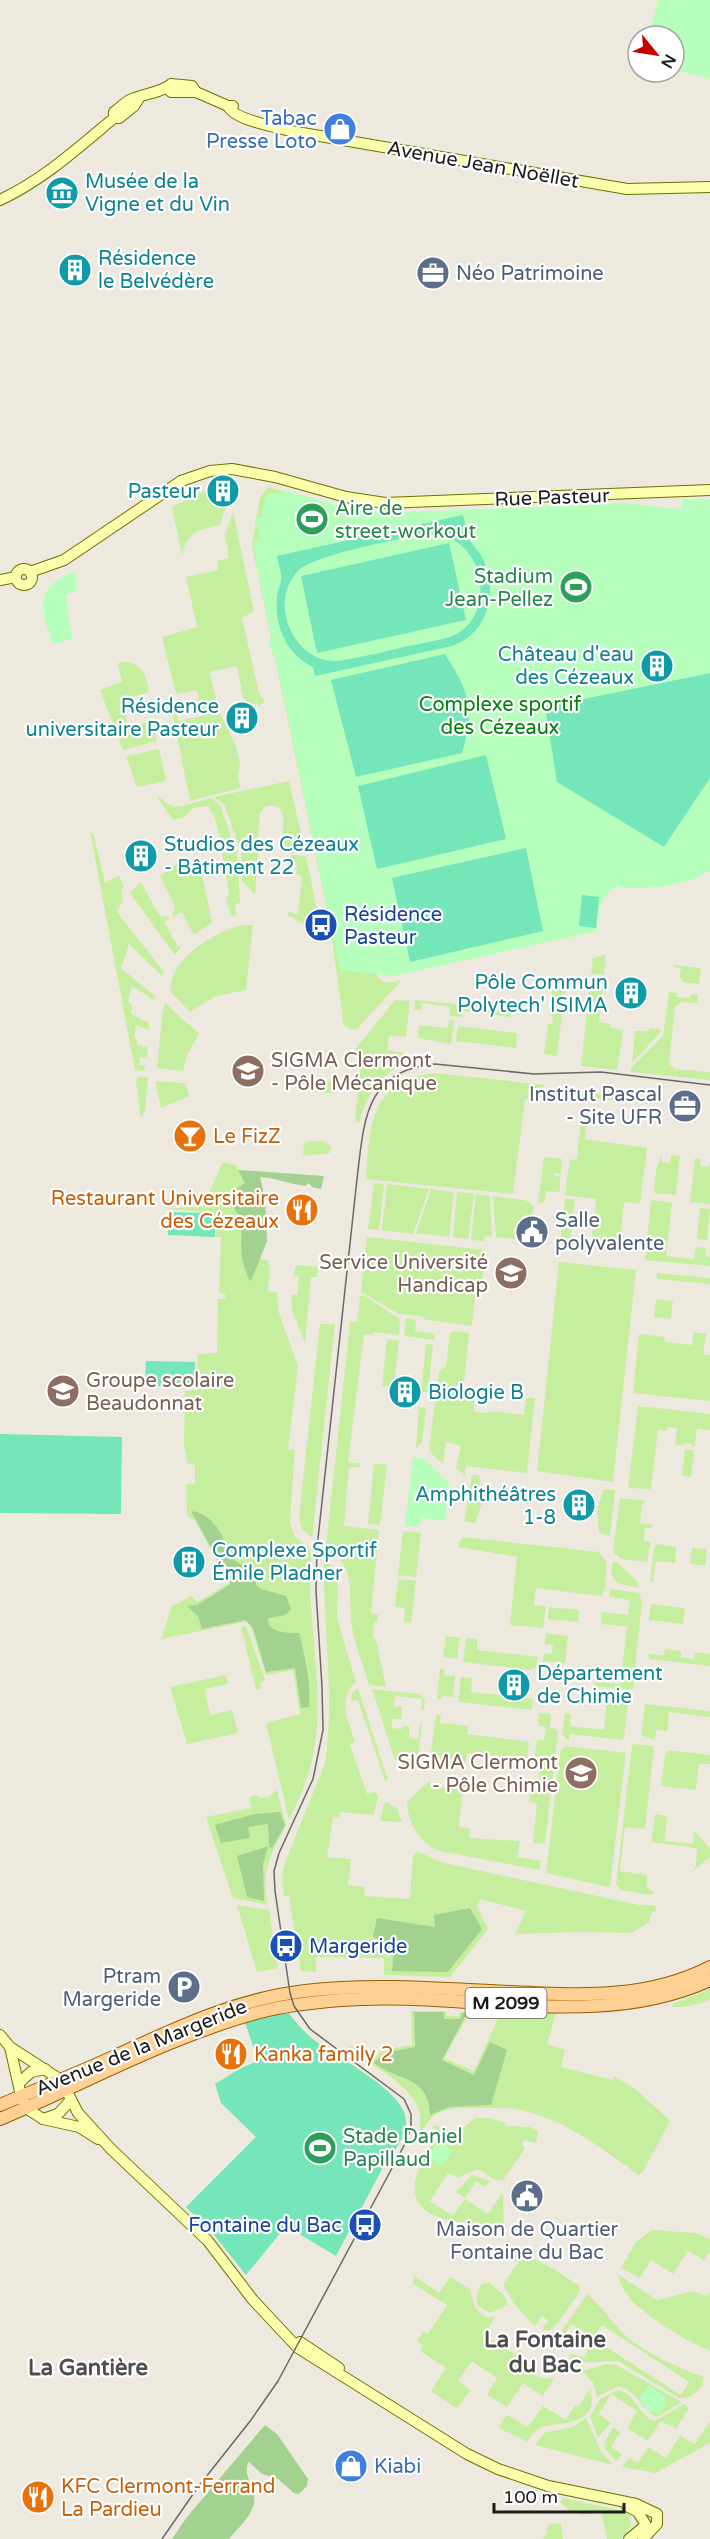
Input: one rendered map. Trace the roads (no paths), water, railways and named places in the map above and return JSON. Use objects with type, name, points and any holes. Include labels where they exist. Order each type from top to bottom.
[{"type":"main road","name":"Avenue Jean Noëllet","points":[[0,200],[36,180],[114,118],[119,118],[134,106],[139,98],[167,88],[171,84],[192,86],[196,92],[228,106],[234,106],[259,121],[291,131],[627,189],[710,187]]},
{"type":"main road","name":"Rue Pasteur","points":[[0,580],[16,577],[19,583],[28,585],[32,579],[30,572],[64,560],[181,481],[196,474],[226,469],[275,477],[346,497],[385,503],[710,490]]},
{"type":"main road","name":"Avenue de la Margeride","points":[[66,2090],[219,2011],[255,2000],[300,1992],[351,1987],[604,1995],[655,1988],[710,1967]]},
{"type":"main road","name":"Avenue de la Margeride","points":[[0,2105],[24,2102],[66,2090],[208,2029],[262,2012],[294,2006],[343,2000],[617,2005],[667,1996],[710,1980]]},
{"type":"main road","points":[[0,2035],[10,2047],[45,2069],[66,2090],[103,2142],[208,2241],[253,2300],[301,2351],[456,2448],[498,2469],[530,2481],[618,2502],[636,2504],[653,2511],[657,2514],[658,2520],[653,2530],[643,2539]]},
{"type":"main road","points":[[10,2047],[24,2102],[43,2119],[79,2127],[103,2142]]},
{"type":"main road","points":[[19,2083],[31,2072],[45,2069]]},
{"type":"main road","points":[[43,2119],[58,2114],[66,2090]]},
{"type":"main road","name":"Avenue de la Margeride","points":[[0,2119],[24,2102]]},
{"type":"main road","points":[[618,2502],[638,2512],[646,2525],[629,2539]]},
{"type":"tram line","points":[[162,2539],[278,2381],[407,2140],[411,2126],[411,2114],[404,2099],[310,2029],[294,2006],[290,1993],[274,1871],[279,1853],[313,1779],[323,1730],[316,1591],[317,1548],[359,1158],[366,1119],[372,1102],[381,1088],[394,1076],[412,1068],[435,1064],[534,1074],[601,1072],[710,1085]]},
{"type":"place","name":"Tabac Presse Loto","points":[[340,129]]},
{"type":"place","name":"Musée de la Vigne et du Vin","points":[[62,193]]},
{"type":"place","name":"Résidence le Belvédère","points":[[75,270]]},
{"type":"place","name":"Néo Patrimoine","points":[[433,273]]},
{"type":"place","name":"Pasteur","points":[[223,491]]},
{"type":"place","name":"Aire de street-workout","points":[[312,519]]},
{"type":"place","name":"Stadium Jean-Pellez","points":[[576,587]]},
{"type":"place","name":"Château d'eau des Cézeaux","points":[[657,666]]},
{"type":"place","name":"Résidence universitaire Pasteur","points":[[242,718]]},
{"type":"place","name":"Studios des Cézeaux - Bâtiment 22","points":[[141,856]]},
{"type":"place","name":"Résidence Pasteur","points":[[321,925]]},
{"type":"place","name":"Pôle Commun Polytech' ISIMA","points":[[631,993]]},
{"type":"place","name":"SIGMA Clermont - Pôle Mécanique","points":[[248,1071]]},
{"type":"place","name":"Institut Pascal - Site UFR","points":[[685,1106]]},
{"type":"place","name":"Le FizZ","points":[[190,1136]]},
{"type":"place","name":"Restaurant Universitaire des Cézeaux","points":[[302,1210]]},
{"type":"place","name":"Salle polyvalente","points":[[532,1232]]},
{"type":"place","name":"Service Université Handicap","points":[[511,1273]]},
{"type":"place","name":"Groupe scolaire Beaudonnat","points":[[63,1391]]},
{"type":"place","name":"Biologie B","points":[[405,1392]]},
{"type":"place","name":"Amphithéâtres 1-8","points":[[579,1505]]},
{"type":"place","name":"Complexe Sportif Émile Pladner","points":[[189,1562]]},
{"type":"place","name":"Département de Chimie","points":[[514,1685]]},
{"type":"place","name":"SIGMA Clermont - Pôle Chimie","points":[[581,1773]]},
{"type":"place","name":"Margeride","points":[[286,1946]]},
{"type":"place","name":"Ptram Margeride","points":[[184,1987]]},
{"type":"place","name":"Kanka family 2","points":[[231,2054]]},
{"type":"place","name":"Stade Daniel Papillaud","points":[[320,2148]]},
{"type":"place","name":"Maison de Quartier Fontaine du Bac","points":[[527,2196]]},
{"type":"place","name":"Fontaine du Bac","points":[[365,2225]]},
{"type":"place","name":"Kiabi","points":[[351,2466]]},
{"type":"place","name":"KFC Clermont-Ferrand La Pardieu","points":[[38,2497]]},
{"type":"district","name":"La Fontaine du Bac","points":[[545,2352]]},
{"type":"district","name":"La Gantière","points":[[88,2367]]},
{"type":"park label","name":"Complexe sportif des Cézeaux","points":[[500,716]]}]
